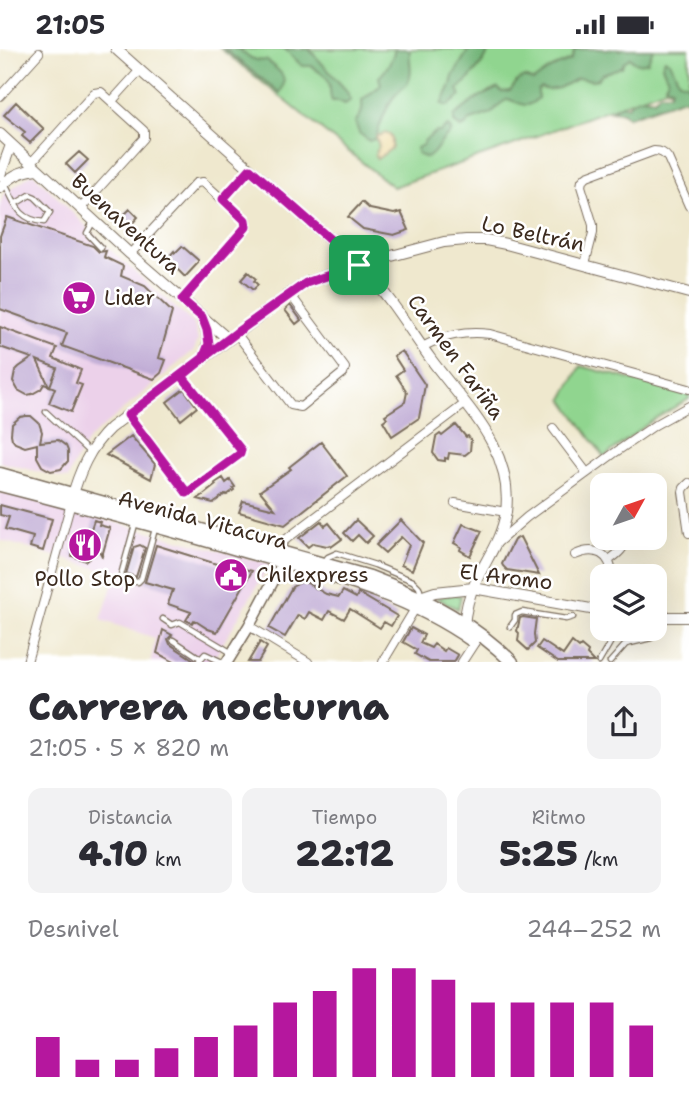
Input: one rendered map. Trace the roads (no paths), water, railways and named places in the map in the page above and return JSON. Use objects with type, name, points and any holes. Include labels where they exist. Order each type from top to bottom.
[{"type":"main road","name":"Avenida Vitacura","points":[[0,474],[156,526],[324,563],[370,577],[416,600],[468,634],[502,662]]},
{"type":"main road","name":"Avenida Vitacura","points":[[0,485],[72,499],[284,556],[343,578],[416,600]]},
{"type":"main road","points":[[230,658],[249,627],[284,556]]},
{"type":"main road","name":"Avenida Vitacura","points":[[468,634],[483,638],[512,662]]},
{"type":"street","name":"Carmen Fariña","points":[[116,49],[359,265],[384,291],[422,347],[487,432],[500,459],[506,489],[505,514],[496,544],[473,588],[468,604],[468,634]]},
{"type":"street","points":[[0,96],[39,53]]},
{"type":"street","points":[[112,101],[140,71]]},
{"type":"street","points":[[1,182],[33,166],[94,93],[101,92],[144,131],[144,138],[80,209]]},
{"type":"street","name":"Buenaventura","points":[[0,134],[182,300],[202,317],[232,336]]},
{"type":"street","points":[[1,182],[11,145]]},
{"type":"street","points":[[585,264],[593,233],[581,186],[582,180],[587,176],[659,151],[668,158],[689,206]]},
{"type":"street","points":[[223,199],[250,169]]},
{"type":"street","points":[[130,254],[196,183],[203,182],[223,199],[245,220],[246,227],[182,300]]},
{"type":"street","name":"Lo Beltrán","points":[[72,499],[80,471],[90,452],[110,428],[306,283],[359,265],[444,242],[486,240],[689,293]]},
{"type":"street","points":[[232,336],[291,405],[300,407],[343,373],[345,367],[290,294]]},
{"type":"street","points":[[202,317],[209,344],[203,359]]},
{"type":"street","points":[[422,347],[437,339],[457,334],[490,334],[689,389]]},
{"type":"street","points":[[128,415],[187,493],[230,462],[241,450],[182,376]]},
{"type":"street","points":[[284,556],[283,542],[466,403]]},
{"type":"street","points":[[496,544],[527,517],[612,454],[689,406]]},
{"type":"street","points":[[553,428],[587,473]]},
{"type":"street","points":[[689,483],[682,492],[689,533]]},
{"type":"street","points":[[27,662],[72,499]]},
{"type":"street","points":[[455,503],[515,518],[527,517]]},
{"type":"street","points":[[575,555],[590,550],[604,555],[610,564]]},
{"type":"street","points":[[609,560],[622,550]]},
{"type":"street","name":"El Aromo","points":[[416,600],[446,590],[473,588],[590,609]]},
{"type":"street","points":[[383,662],[416,600]]},
{"type":"street","points":[[667,617],[689,617]]},
{"type":"street","points":[[249,627],[308,662]]},
{"type":"street","points":[[462,662],[468,634]]},
{"type":"lane","points":[[1,182],[19,212],[39,222],[44,222],[50,212],[30,195],[15,204]]},
{"type":"lane","points":[[94,221],[87,233],[101,248]]},
{"type":"lane","points":[[46,412],[90,452]]},
{"type":"lane","points":[[136,520],[121,575],[131,582],[141,579],[156,526]]},
{"type":"lane","points":[[510,627],[515,615],[522,612],[566,619],[573,617]]},
{"type":"lane","points":[[163,619],[172,625],[180,622],[230,658]]},
{"type":"lane","points":[[173,641],[199,660],[208,654],[222,662]]},
{"type":"lane","points":[[599,662],[611,641]]},
{"type":"lane","points":[[610,662],[626,644],[638,641]]},
{"type":"place","name":"Lider","points":[[79,298]]},
{"type":"place","name":"Pollo Stop","points":[[85,545]]},
{"type":"place","name":"Chilexpress","points":[[231,575]]}]
